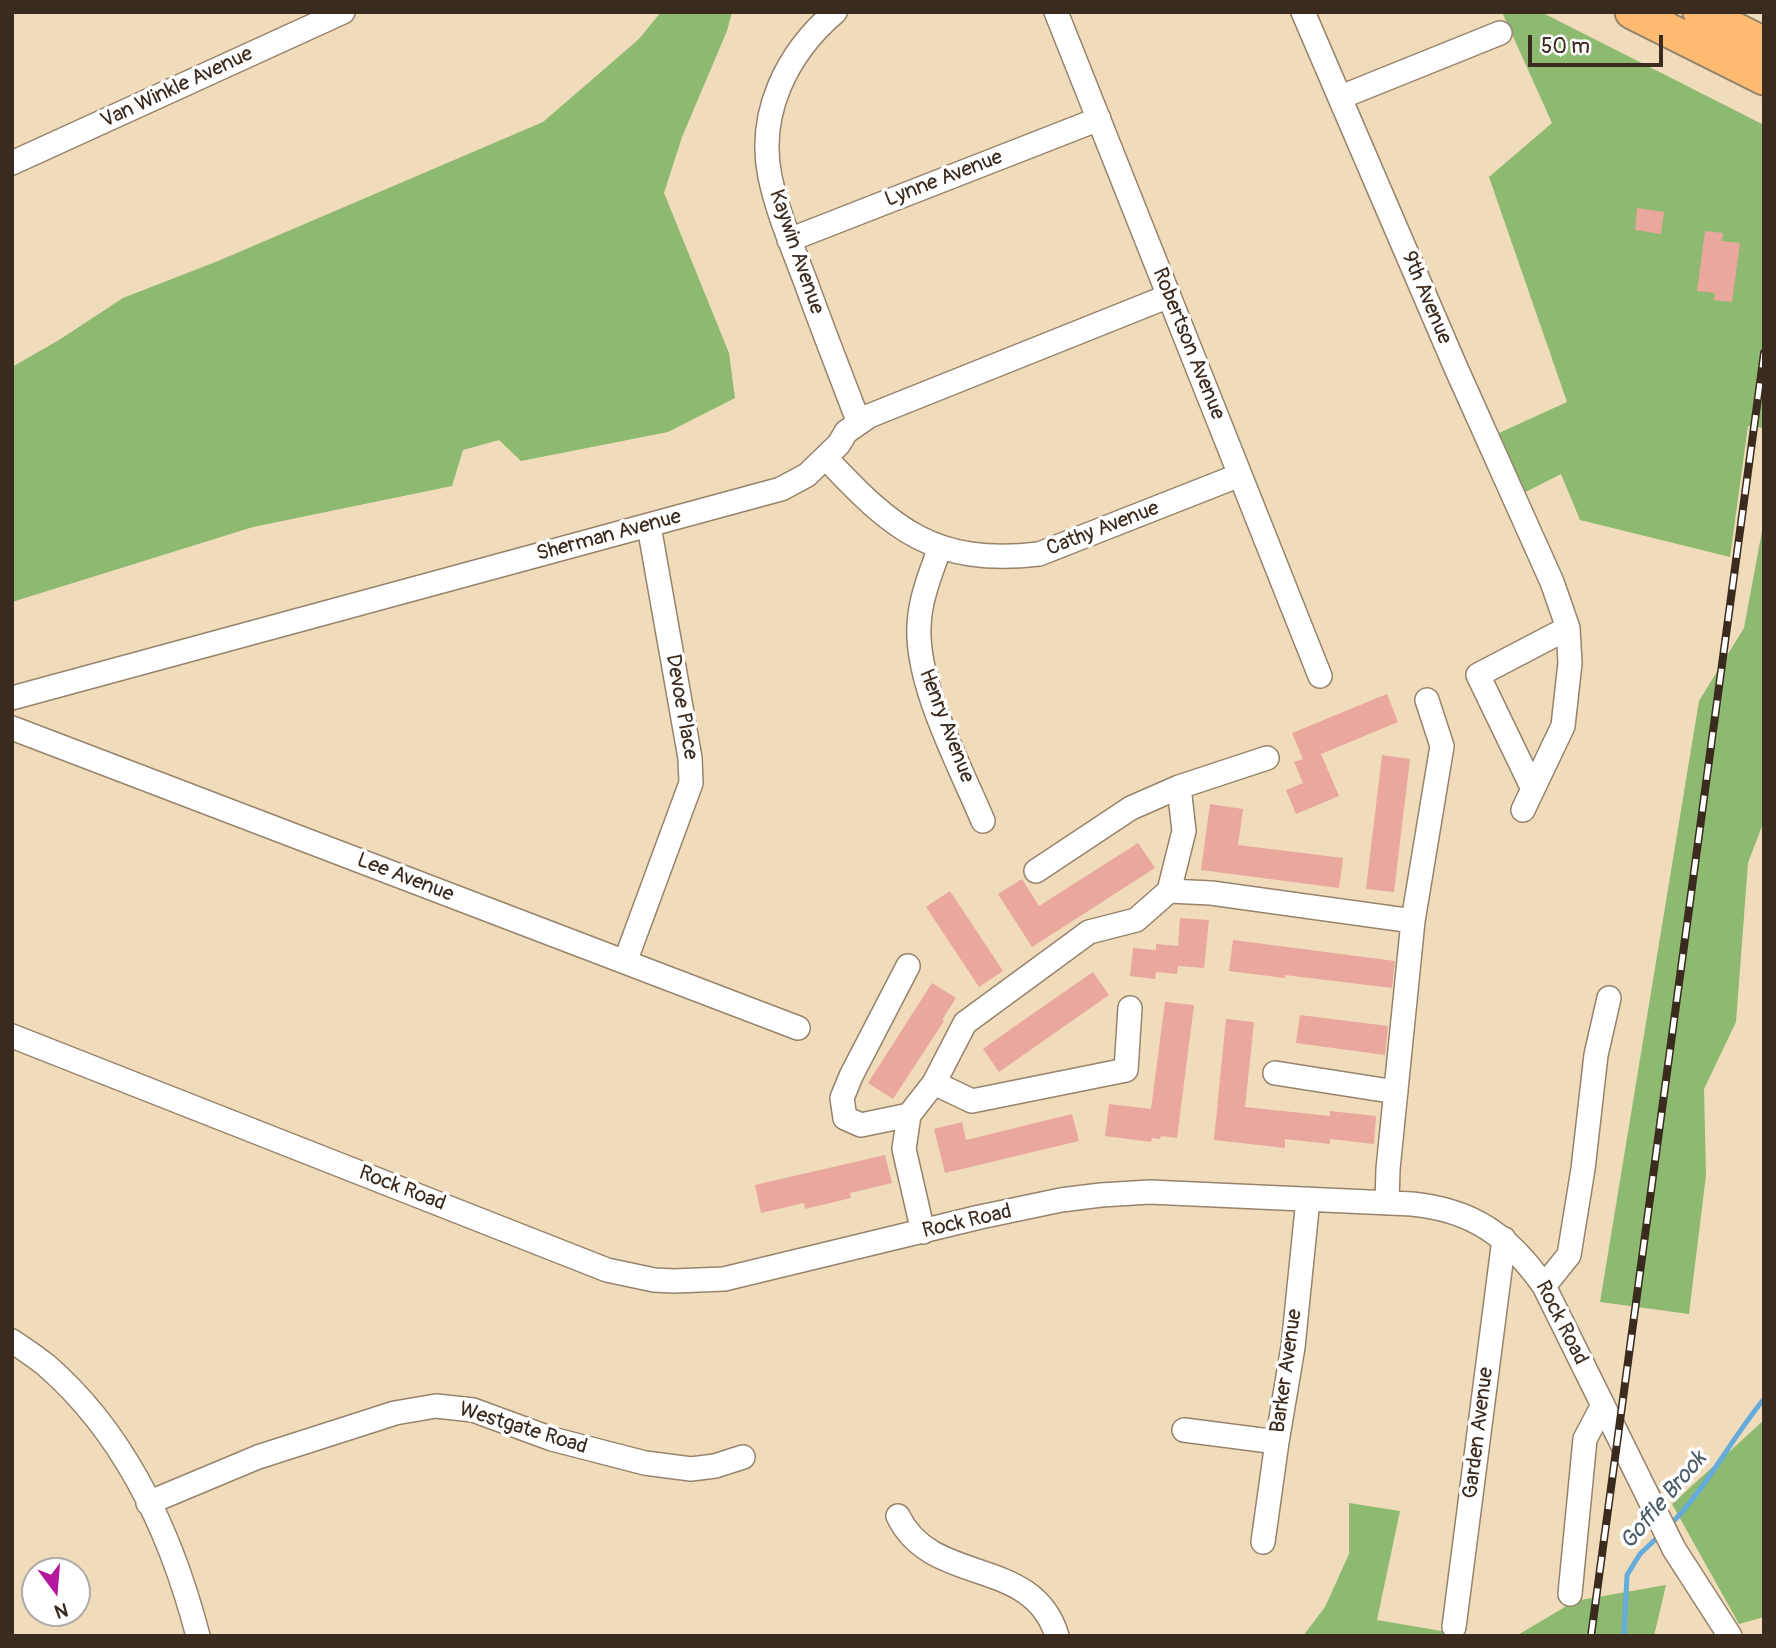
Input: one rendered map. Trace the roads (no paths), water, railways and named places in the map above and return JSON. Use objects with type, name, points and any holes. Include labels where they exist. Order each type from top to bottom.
[{"type":"highway","points":[[1632,12],[1764,78]]},
{"type":"highway","points":[[1700,12],[1764,44]]},
{"type":"street","name":"Van Winkle Avenue","points":[[12,163],[343,12]]},
{"type":"street","name":"Kaywin Avenue","points":[[835,12],[808,38],[782,77],[773,103],[768,141],[769,169],[780,215],[859,423]]},
{"type":"street","name":"Robertson Avenue","points":[[1056,12],[1320,676]]},
{"type":"street","name":"9th Avenue","points":[[1303,12],[1552,582],[1568,628],[1570,663],[1563,726],[1523,810]]},
{"type":"street","points":[[1340,97],[1500,33]]},
{"type":"street","name":"Lynne Avenue","points":[[789,240],[1099,119]]},
{"type":"street","name":"Sherman Avenue","points":[[12,698],[781,489],[807,475],[839,444],[846,432],[869,416],[1169,296]]},
{"type":"street","name":"Cathy Avenue","points":[[826,458],[897,526],[940,547],[974,556],[1008,558],[1039,554],[1240,475]]},
{"type":"street","name":"Devoe Place","points":[[625,962],[691,783],[690,758],[649,526]]},
{"type":"street","name":"Henry Avenue","points":[[940,547],[920,611],[922,664],[939,717],[983,821]]},
{"type":"street","points":[[1533,789],[1478,675],[1568,628]]},
{"type":"street","points":[[1387,1203],[1413,921],[1442,746],[1427,700]]},
{"type":"street","name":"Lee Avenue","points":[[12,728],[798,1028]]},
{"type":"street","points":[[1035,871],[1131,808],[1179,787],[1268,758]]},
{"type":"street","points":[[923,1232],[904,1149],[909,1115],[934,1083],[965,1023],[1089,932],[1136,919],[1170,891],[1184,831],[1179,787]]},
{"type":"street","points":[[1170,891],[1211,893],[1413,921]]},
{"type":"street","points":[[908,966],[842,1098],[845,1118],[861,1125],[909,1115]]},
{"type":"street","points":[[1544,1286],[1569,1255],[1583,1169],[1596,1055],[1609,998]]},
{"type":"street","points":[[934,1083],[972,1101],[1126,1070],[1130,1008]]},
{"type":"street","name":"Rock Road","points":[[12,1036],[607,1270],[654,1280],[674,1282],[724,1279],[1061,1200],[1101,1195],[1150,1192],[1308,1199],[1433,1206],[1453,1211],[1475,1219],[1504,1239],[1544,1286],[1658,1517],[1694,1582],[1730,1636]]},
{"type":"street","points":[[1275,1073],[1396,1091]]},
{"type":"street","name":"Barker Avenue","points":[[1263,1542],[1293,1347],[1308,1199]]},
{"type":"street","name":"Garden Avenue","points":[[1454,1628],[1504,1239]]},
{"type":"street","points":[[12,1341],[47,1366],[82,1402],[114,1441],[166,1539],[198,1636]]},
{"type":"street","points":[[1570,1594],[1586,1438],[1603,1405]]},
{"type":"street","name":"Westgate Road","points":[[148,1503],[285,1448],[395,1413],[436,1406],[473,1410],[552,1439],[645,1463],[691,1469],[715,1466],[743,1457]]},
{"type":"street","points":[[1184,1430],[1277,1442]]},
{"type":"street","points":[[898,1517],[905,1531],[929,1551],[1012,1584],[1035,1598],[1049,1615],[1057,1636]]},
{"type":"waterway","name":"Goffle Brook","points":[[1669,1526],[1707,1480],[1764,1399]]},
{"type":"waterway","name":"Goffle Brook","points":[[1624,1636],[1627,1575],[1640,1554],[1660,1535]]},
{"type":"railway","points":[[1591,1636],[1764,353]]}]
